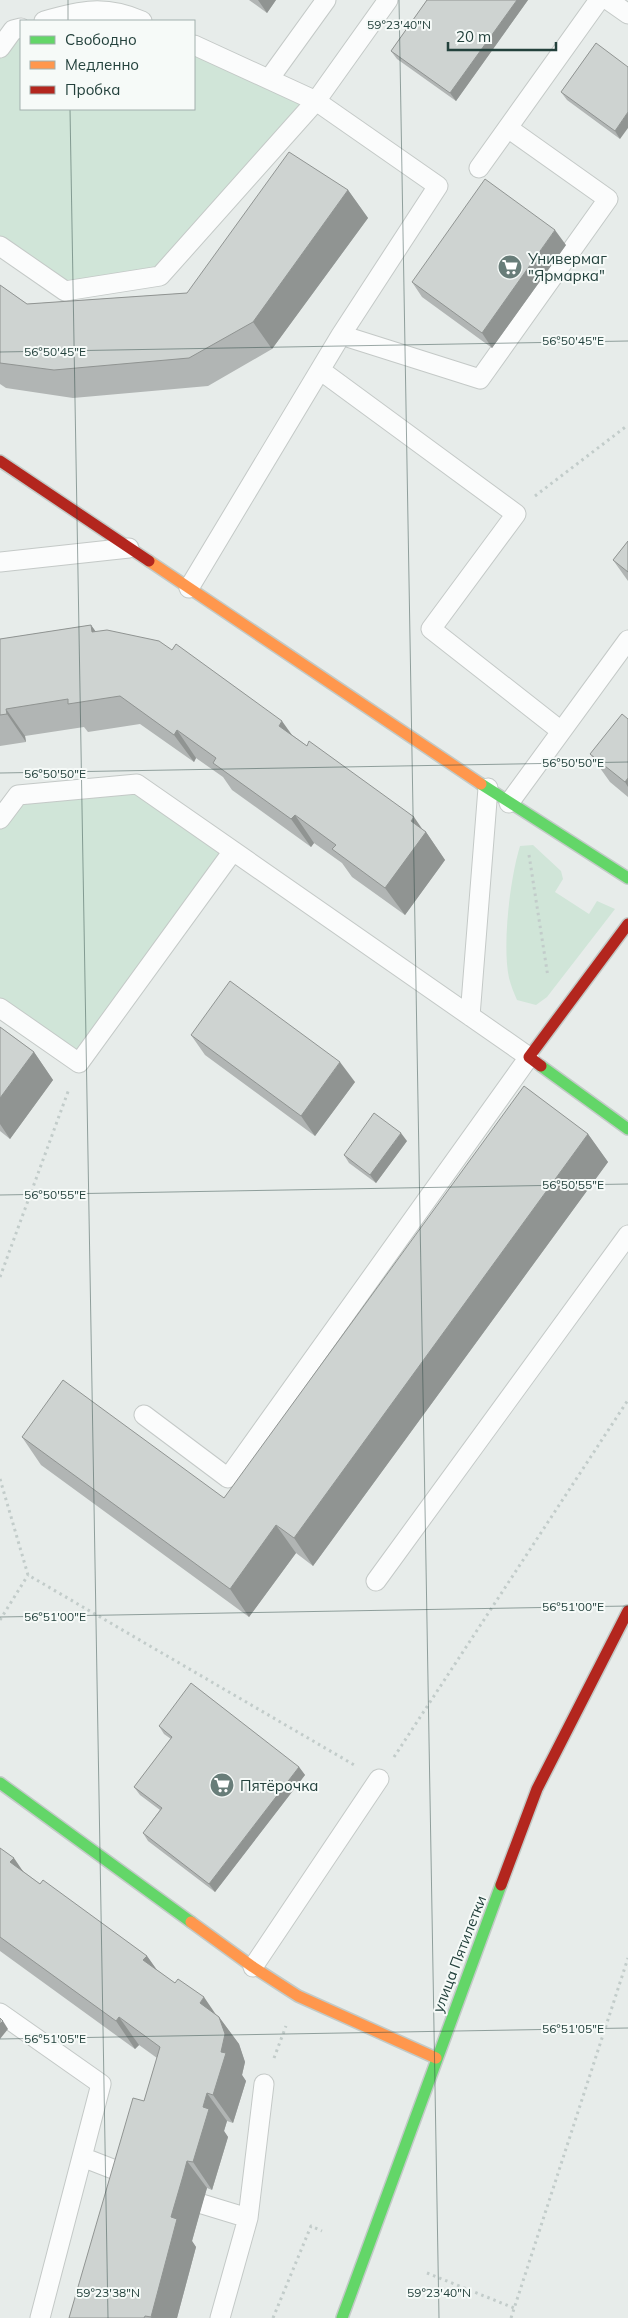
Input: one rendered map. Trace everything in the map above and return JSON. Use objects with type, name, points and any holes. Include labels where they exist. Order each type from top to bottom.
[{"type":"street","points":[[0,461],[509,803],[628,878]]},
{"type":"street","points":[[628,924],[529,1057],[628,1129]]},
{"type":"street","name":"улица Пятилетки","points":[[342,2318],[436,2058],[537,1789],[628,1612]]},
{"type":"street","points":[[0,1783],[253,1967],[298,1996],[436,2058]]},
{"type":"lane","points":[[269,79],[326,0]]},
{"type":"lane","points":[[0,246],[65,291],[160,276],[316,101],[388,0]]},
{"type":"lane","points":[[479,168],[598,0]]},
{"type":"lane","points":[[608,0],[628,14]]},
{"type":"lane","points":[[47,20],[81,10],[129,6],[141,20]]},
{"type":"lane","points":[[0,48],[13,30],[20,28]]},
{"type":"lane","points":[[189,588],[341,335],[438,186],[316,101],[195,45]]},
{"type":"lane","points":[[341,335],[480,379],[608,199],[508,128]]},
{"type":"lane","points":[[320,370],[516,514],[431,629],[560,731]]},
{"type":"lane","points":[[0,562],[128,548]]},
{"type":"lane","points":[[509,803],[628,640]]},
{"type":"lane","points":[[0,819],[18,795],[137,784],[529,1057],[228,1478],[144,1416]]},
{"type":"lane","points":[[470,1016],[488,788]]},
{"type":"lane","points":[[0,1008],[78,1063],[233,851]]},
{"type":"lane","points":[[376,1581],[628,1234]]},
{"type":"lane","points":[[253,1967],[379,1780]]},
{"type":"lane","points":[[0,2013],[100,2084],[40,2318]]},
{"type":"lane","points":[[220,2318],[248,2218],[264,2084]]},
{"type":"lane","points":[[82,2157],[137,2178]]},
{"type":"lane","points":[[202,2204],[248,2218]]},
{"type":"path","points":[[516,514],[546,486],[628,425]]},
{"type":"path","points":[[526,814],[529,850],[557,1017]]},
{"type":"path","points":[[0,1277],[78,1063]]},
{"type":"path","points":[[0,1261],[5,1266]]},
{"type":"path","points":[[0,1479],[28,1575],[379,1780],[628,1400]]},
{"type":"path","points":[[0,1620],[28,1575]]},
{"type":"path","points":[[511,2318],[628,1958]]},
{"type":"path","points":[[264,2084],[298,1996]]},
{"type":"path","points":[[273,2318],[311,2226],[322,2231]]},
{"type":"path","points":[[427,2274],[514,2308]]},
{"type":"green space","points":[[20,29],[20,110],[195,110],[195,45],[316,101],[160,276],[65,291],[0,246],[0,48]]},
{"type":"green space","points":[[137,784],[233,851],[79,1063],[0,1008],[0,819],[18,795]]},
{"type":"green space","points":[[533,845],[561,871],[563,879],[555,892],[589,914],[597,901],[615,909],[547,997],[536,1005],[517,1000],[509,978],[506,948],[510,894],[516,860],[520,846]]},
{"type":"building","points":[[427,0],[517,0],[450,93],[391,51]]},
{"type":"building","points":[[596,43],[628,67],[628,112],[615,131],[561,92]]},
{"type":"building","points":[[289,152],[348,190],[253,322],[189,358],[54,370],[0,363],[0,285],[27,304],[187,293]]},
{"type":"building","points":[[485,179],[555,230],[482,333],[412,282]]},
{"type":"building","points":[[628,541],[628,572],[613,560]]},
{"type":"building","points":[[91,625],[92,632],[107,630],[159,641],[172,650],[176,644],[282,721],[279,726],[307,746],[309,741],[414,817],[411,821],[426,832],[385,888],[332,849],[336,845],[295,815],[291,819],[213,763],[216,758],[177,730],[174,735],[120,696],[68,704],[68,699],[6,709],[7,714],[0,715],[0,639]]},
{"type":"building","points":[[622,714],[628,719],[628,778],[625,782],[590,754]]},
{"type":"building","points":[[230,981],[340,1062],[301,1116],[191,1035]]},
{"type":"building","points":[[0,1027],[34,1052],[0,1098]]},
{"type":"building","points":[[524,1086],[588,1134],[294,1538],[276,1525],[230,1589],[22,1437],[63,1380],[224,1498]]},
{"type":"building","points":[[374,1113],[401,1133],[370,1175],[344,1155]]},
{"type":"building","name":"Пятёрочка","points":[[191,1683],[299,1767],[209,1884],[143,1833],[162,1808],[134,1787],[172,1737],[159,1726]]},
{"type":"building","points":[[0,1848],[14,1858],[10,1862],[40,1884],[43,1880],[147,1956],[143,1960],[175,1983],[178,1979],[204,1997],[200,2003],[219,2017],[225,2034],[221,2052],[226,2053],[213,2095],[207,2093],[203,2107],[209,2109],[193,2162],[187,2161],[171,2217],[177,2219],[151,2317],[69,2318],[133,2098],[144,2101],[160,2047],[119,2017],[116,2021],[0,1937]]},
{"type":"traffic: fast","points":[[481,784],[628,878]]},
{"type":"traffic: fast","points":[[541,1066],[628,1129]]},
{"type":"traffic: fast","points":[[0,1783],[191,1922]]},
{"type":"traffic: fast","points":[[342,2318],[501,1885]]},
{"type":"traffic: slow","points":[[149,561],[481,784]]},
{"type":"traffic: slow","points":[[191,1922],[253,1967],[298,1996],[436,2058]]},
{"type":"traffic: jam","points":[[0,461],[149,561]]},
{"type":"traffic: jam","points":[[541,1066],[529,1057],[628,924]]},
{"type":"traffic: jam","points":[[501,1885],[537,1789],[628,1611]]},
{"type":"place","name":"Универмаг \"Ярмарка\"","points":[[510,267]]},
{"type":"place","name":"Пятёрочка","points":[[222,1785]]}]
